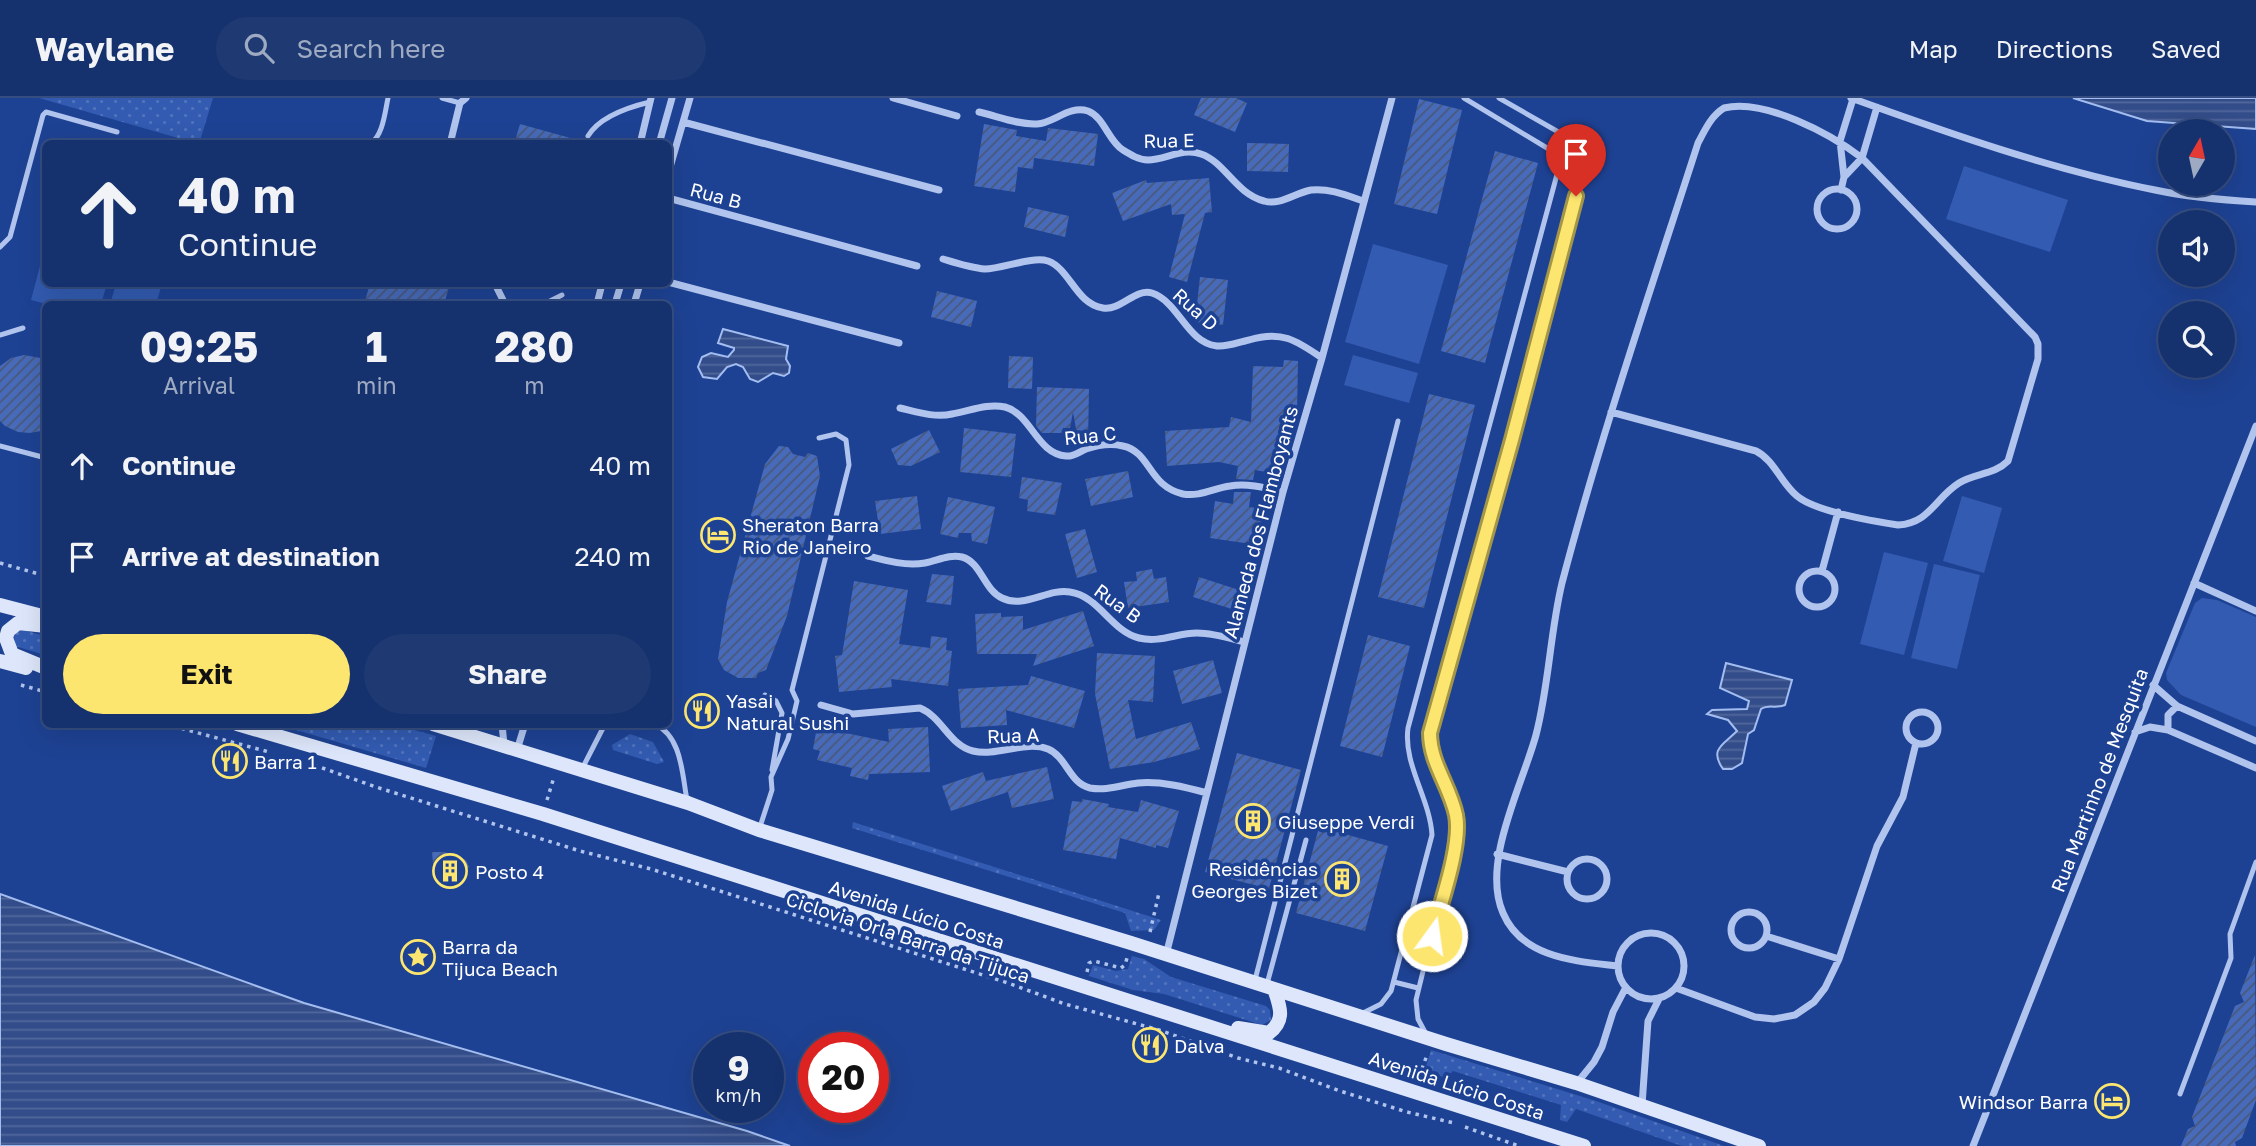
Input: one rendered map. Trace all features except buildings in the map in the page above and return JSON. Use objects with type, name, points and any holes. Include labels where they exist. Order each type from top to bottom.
[{"type":"main road","points":[[0,605],[42,616]]},
{"type":"main road","points":[[42,626],[18,623],[8,631],[6,638],[12,654],[42,668]]},
{"type":"main road","points":[[0,661],[42,669]]},
{"type":"main road","name":"Avenida Lúcio Costa","points":[[251,728],[543,814],[1584,1146]]},
{"type":"main road","name":"Avenida Lúcio Costa","points":[[464,728],[511,748],[688,803],[759,830],[1576,1083],[1759,1146]]},
{"type":"main road","points":[[1189,1020],[1269,1033],[1281,1020],[1281,1009],[1265,986]]},
{"type":"street","points":[[660,140],[672,98]]},
{"type":"street","points":[[672,161],[690,98]]},
{"type":"street","points":[[893,98],[957,116]]},
{"type":"street","name":"Alameda dos Flamboyants","points":[[1166,955],[1283,492],[1392,98]]},
{"type":"street","points":[[1841,190],[1844,177],[1840,141],[1852,98],[2096,176],[2185,195],[2256,202]]},
{"type":"street","points":[[641,140],[650,100]]},
{"type":"street","points":[[451,140],[463,101]]},
{"type":"street","points":[[1611,412],[1756,451],[1767,458],[1776,474],[1795,495],[1811,504],[1898,525],[1908,525],[1918,521],[1959,483],[2001,468],[2012,453],[2039,351],[2035,337],[1862,158],[1840,141],[1801,117],[1772,106],[1745,103],[1725,108],[1708,122],[1611,412],[1562,587],[1536,733],[1497,854],[1495,886],[1503,914],[1516,933],[1531,946],[1550,954],[1570,960],[1617,966]]},
{"type":"street","points":[[1844,177],[1862,158],[1877,107]]},
{"type":"street","name":"Rua E","points":[[979,112],[1040,124],[1069,112],[1088,111],[1119,148],[1139,159],[1200,153],[1244,191],[1265,202],[1275,202],[1309,191],[1325,190],[1363,201]]},
{"type":"street","points":[[684,121],[939,190]]},
{"type":"street","points":[[1841,190],[1854,199],[1856,212],[1851,223],[1833,228],[1822,222],[1818,216],[1818,203],[1826,192],[1841,190]]},
{"type":"street","name":"Rua B","points":[[672,199],[917,266]]},
{"type":"street","name":"Rua D","points":[[943,259],[985,269],[1043,260],[1058,267],[1083,296],[1097,307],[1115,308],[1143,292],[1150,292],[1171,307],[1191,330],[1208,344],[1231,345],[1264,335],[1293,338],[1322,358]]},
{"type":"street","points":[[672,283],[899,343]]},
{"type":"street","name":"Rua C","points":[[900,408],[939,416],[984,406],[1004,407],[1023,420],[1054,453],[1071,456],[1099,446],[1125,446],[1137,451],[1156,479],[1170,489],[1184,494],[1202,494],[1231,485],[1259,486],[1283,492]]},
{"type":"street","name":"Rua Martinho de Mesquita","points":[[1973,1146],[2256,426]]},
{"type":"street","points":[[1822,571],[1838,512]]},
{"type":"street","name":"Rua B","points":[[868,556],[906,564],[925,563],[951,556],[962,557],[971,562],[992,591],[1001,598],[1019,600],[1070,592],[1097,606],[1119,628],[1139,638],[1166,639],[1197,633],[1244,642]]},
{"type":"street","points":[[1822,571],[1835,583],[1834,595],[1832,600],[1821,607],[1809,606],[1801,597],[1801,580],[1810,572],[1822,571]]},
{"type":"street","points":[[2194,583],[2256,611]]},
{"type":"street","points":[[2153,685],[2177,706],[2256,741]]},
{"type":"street","name":"Rua A","points":[[821,705],[853,714],[920,708],[934,716],[963,747],[976,752],[1036,746],[1047,748],[1059,757],[1082,786],[1113,789],[1151,783],[1181,786],[1207,793]]},
{"type":"street","points":[[2168,730],[2168,715],[2177,706]]},
{"type":"street","points":[[1926,712],[1935,718],[1937,732],[1931,741],[1916,743],[1908,736],[1906,726],[1911,716],[1926,712]]},
{"type":"street","points":[[2135,732],[2150,727],[2168,730],[2256,768]]},
{"type":"street","points":[[504,728],[511,748]]},
{"type":"street","points":[[511,748],[523,728]]},
{"type":"street","points":[[1676,988],[1755,1017],[1774,1019],[1795,1015],[1814,1002],[1825,988],[1839,959],[1877,846],[1903,797],[1916,743]]},
{"type":"street","points":[[1497,854],[1568,873]]},
{"type":"street","points":[[1589,859],[1601,864],[1608,882],[1601,894],[1583,899],[1576,896],[1568,886],[1568,873],[1576,862],[1589,859]]},
{"type":"street","points":[[1746,912],[1753,913],[1766,924],[1766,936],[1754,948],[1742,947],[1733,940],[1730,928],[1736,917],[1746,912]]},
{"type":"street","points":[[1642,1105],[1648,1021],[1659,999],[1676,988],[1684,967],[1682,955],[1676,945],[1667,938],[1645,933],[1634,937],[1619,955],[1619,978],[1625,989],[1641,998],[1659,999]]},
{"type":"street","points":[[1766,936],[1839,959]]},
{"type":"street","points":[[1576,1083],[1594,1062],[1602,1047],[1613,1012],[1625,989]]},
{"type":"lane","points":[[376,140],[388,98]]},
{"type":"lane","points":[[442,98],[463,101]]},
{"type":"lane","points":[[1357,1016],[1387,998],[1394,982],[1432,835],[1429,814],[1408,747],[1408,728],[1559,167],[1557,155],[1552,150],[1464,98]]},
{"type":"lane","points":[[1428,1039],[1416,1010],[1418,988],[1458,828],[1454,807],[1431,752],[1430,733],[1529,378],[1583,162],[1583,155],[1576,142],[1499,98]]},
{"type":"lane","points":[[588,136],[594,125],[650,100]]},
{"type":"lane","points":[[0,247],[10,237],[43,114],[46,112],[117,132]]},
{"type":"lane","points":[[550,301],[562,295]]},
{"type":"lane","points":[[0,335],[23,328]]},
{"type":"lane","points":[[1265,986],[1398,421]]},
{"type":"lane","points":[[771,777],[788,739],[797,701],[792,690],[849,465],[846,440],[836,434],[820,438]]},
{"type":"lane","points":[[0,446],[42,456]]},
{"type":"lane","points":[[759,830],[772,790],[771,777],[782,713],[776,701],[765,695]]},
{"type":"lane","points":[[582,769],[603,728]]},
{"type":"lane","points":[[662,728],[672,738],[688,803]]},
{"type":"lane","points":[[1265,986],[1306,839]]},
{"type":"lane","points":[[2180,1094],[2231,958],[2230,934],[2256,862]]},
{"type":"lane","points":[[1394,982],[1418,988]]},
{"type":"path","points":[[0,563],[42,575]]},
{"type":"path","points":[[15,684],[42,691]]},
{"type":"path","points":[[180,728],[277,754]]},
{"type":"path","name":"Ciclovia Orla Barra da Tijuca","points":[[313,765],[580,851],[651,869],[1008,983],[1065,1004],[1159,1030],[1238,1058],[1279,1068],[1340,1091],[1456,1124],[1519,1146]]},
{"type":"path","points":[[1146,948],[1159,893]]},
{"type":"path","points":[[1082,988],[1089,963],[1094,961],[1121,968],[1125,965],[1131,943]]},
{"type":"shaded area","points":[[39,98],[213,98],[200,140],[185,140]]},
{"type":"shaded area","points":[[2073,98],[2256,98],[2256,129],[2235,127],[2235,119],[2147,121]]},
{"type":"shaded area","points":[[1964,166],[2068,200],[2050,252],[1946,219]]},
{"type":"shaded area","points":[[1373,244],[1448,265],[1419,364],[1345,342]]},
{"type":"shaded area","points":[[41,262],[42,287],[106,287],[102,301],[42,303],[31,300]]},
{"type":"shaded area","points":[[115,287],[161,287],[157,301],[111,301]]},
{"type":"shaded area","points":[[723,329],[788,346],[786,359],[790,366],[789,373],[784,376],[773,373],[758,382],[750,379],[743,367],[736,364],[727,367],[717,379],[703,377],[698,367],[702,357],[711,353],[728,357],[734,350],[718,343]]},
{"type":"shaded area","points":[[1353,355],[1418,373],[1409,403],[1344,385]]},
{"type":"shaded area","points":[[1962,496],[2002,508],[1984,573],[1943,561]]},
{"type":"shaded area","points":[[1884,552],[1928,563],[1904,655],[1860,644]]},
{"type":"shaded area","points":[[1934,564],[1980,575],[1957,669],[1911,658]]},
{"type":"shaded area","points":[[2202,598],[2217,600],[2256,617],[2256,727],[2181,695],[2167,680],[2166,673],[2195,603]]},
{"type":"shaded area","points":[[18,631],[42,635],[42,654],[15,646],[14,635]]},
{"type":"shaded area","points":[[1726,663],[1792,680],[1785,705],[1761,709],[1754,730],[1748,734],[1742,763],[1732,769],[1723,769],[1717,757],[1723,744],[1737,731],[1728,720],[1707,714],[1712,710],[1747,709],[1749,701],[1720,688]]},
{"type":"shaded area","points":[[289,728],[407,728],[436,736],[426,768]]},
{"type":"shaded area","points":[[630,734],[653,742],[664,762],[657,764],[613,750],[612,745]]},
{"type":"shaded area","points":[[853,822],[1161,920],[1154,930],[1131,931],[1125,913],[852,828]]},
{"type":"shaded area","points":[[0,894],[304,1003],[693,1115],[693,1123],[719,1123],[790,1146],[0,1146]]},
{"type":"shaded area","points":[[1132,956],[1144,959],[1171,977],[1266,1006],[1270,1010],[1271,1020],[1262,1025],[1164,994],[1133,990],[1089,976],[1093,965],[1116,971],[1128,969]]},
{"type":"shaded area","points":[[1431,1050],[1596,1101],[1724,1146],[1682,1146],[1576,1109],[1567,1122],[1560,1120],[1561,1105],[1453,1071],[1446,1078],[1431,1073],[1426,1067]]},
{"type":"place","name":"Sheraton Barra Rio de Janeiro","points":[[718,535]]},
{"type":"place","name":"Yasai Natural Sushi","points":[[702,711]]},
{"type":"place","name":"Barra 1","points":[[230,761]]},
{"type":"place","name":"Giuseppe Verdi","points":[[1253,821]]},
{"type":"place","name":"Posto 4","points":[[450,871]]},
{"type":"place","name":"Residências Georges Bizet","points":[[1342,879]]},
{"type":"place","name":"Barra da Tijuca Beach","points":[[418,957]]},
{"type":"place","name":"Dalva","points":[[1150,1045]]},
{"type":"place","name":"Windsor Barra","points":[[2112,1101]]},
{"type":"route","points":[[1432,936],[1458,828],[1454,807],[1431,752],[1430,733],[1539,341],[1576,196]]}]
